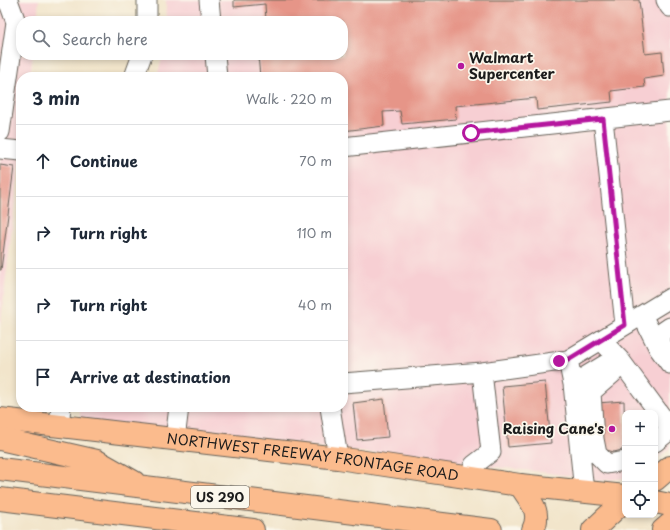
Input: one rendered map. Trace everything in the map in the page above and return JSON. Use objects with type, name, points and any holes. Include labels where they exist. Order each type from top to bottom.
[{"type":"main road","name":"NORTHWEST FREEWAY FRONTAGE ROAD","points":[[0,419],[60,416],[175,439],[338,458],[520,485],[622,496]]},
{"type":"main road","points":[[0,439],[97,461],[142,487]]},
{"type":"main road","points":[[658,477],[670,467]]},
{"type":"main road","name":"US 290","points":[[0,469],[491,530]]},
{"type":"main road","points":[[520,485],[534,508],[537,520],[533,530]]},
{"type":"main road","points":[[0,500],[253,530]]},
{"type":"main road","points":[[593,530],[622,503]]},
{"type":"main road","points":[[658,503],[670,505]]},
{"type":"main road","points":[[663,530],[670,524]]},
{"type":"street","points":[[0,132],[16,22],[9,3],[5,0]]},
{"type":"street","points":[[147,0],[147,16]]},
{"type":"street","points":[[209,0],[211,16]]},
{"type":"street","points":[[666,0],[670,8]]},
{"type":"street","points":[[136,72],[140,60]]},
{"type":"street","points":[[215,60],[217,72]]},
{"type":"street","points":[[348,146],[670,111]]},
{"type":"street","points":[[603,119],[625,325]]},
{"type":"street","points":[[0,149],[16,151]]},
{"type":"street","points":[[348,383],[482,372],[568,360],[670,298]]},
{"type":"street","points":[[642,315],[659,349],[670,364]]},
{"type":"street","points":[[652,334],[670,321]]},
{"type":"street","points":[[670,327],[656,336],[670,358]]},
{"type":"street","points":[[601,340],[620,360],[670,429],[658,439]]},
{"type":"street","points":[[568,360],[573,384],[584,492]]},
{"type":"street","points":[[573,384],[606,364],[620,360]]},
{"type":"street","points":[[620,360],[613,374],[591,392],[594,439],[598,454],[606,464],[622,462]]},
{"type":"street","points":[[470,477],[474,465],[491,452],[482,372]]},
{"type":"street","points":[[175,439],[178,412]]},
{"type":"street","points":[[331,412],[338,458]]},
{"type":"shaded area","points":[[0,0],[39,0],[37,16],[16,16],[16,60],[32,60],[31,72],[16,72],[16,194],[0,328]]},
{"type":"shaded area","points":[[166,0],[670,0],[670,448],[658,458],[658,410],[622,410],[622,478],[600,481],[542,472],[80,421],[80,412],[348,412],[348,72],[158,72],[162,60],[348,60],[348,16],[167,16]]},
{"type":"building","name":"Walmart Supercenter","points":[[234,0],[639,0],[645,54],[662,52],[664,76],[644,79],[645,87],[611,91],[612,102],[537,110],[536,98],[455,106],[456,119],[402,124],[400,111],[383,112],[384,126],[348,130],[348,72],[260,72],[258,60],[348,60],[348,16],[266,16],[265,4],[234,7]]},
{"type":"building","points":[[0,165],[14,167],[1,270],[0,270]]},
{"type":"building","points":[[545,382],[551,443],[508,447],[502,386]]},
{"type":"building","points":[[384,399],[388,437],[357,440],[353,403]]},
{"type":"building","name":"Raising Cane's","points":[[624,401],[624,410],[622,410],[622,450],[614,452],[606,450],[600,442],[597,403]]},
{"type":"place","name":"Walmart Supercenter","points":[[461,66]]},
{"type":"place","name":"Raising Cane's","points":[[612,429]]},
{"type":"route","points":[[471,133],[603,119],[625,325],[568,360],[559,361]]}]
